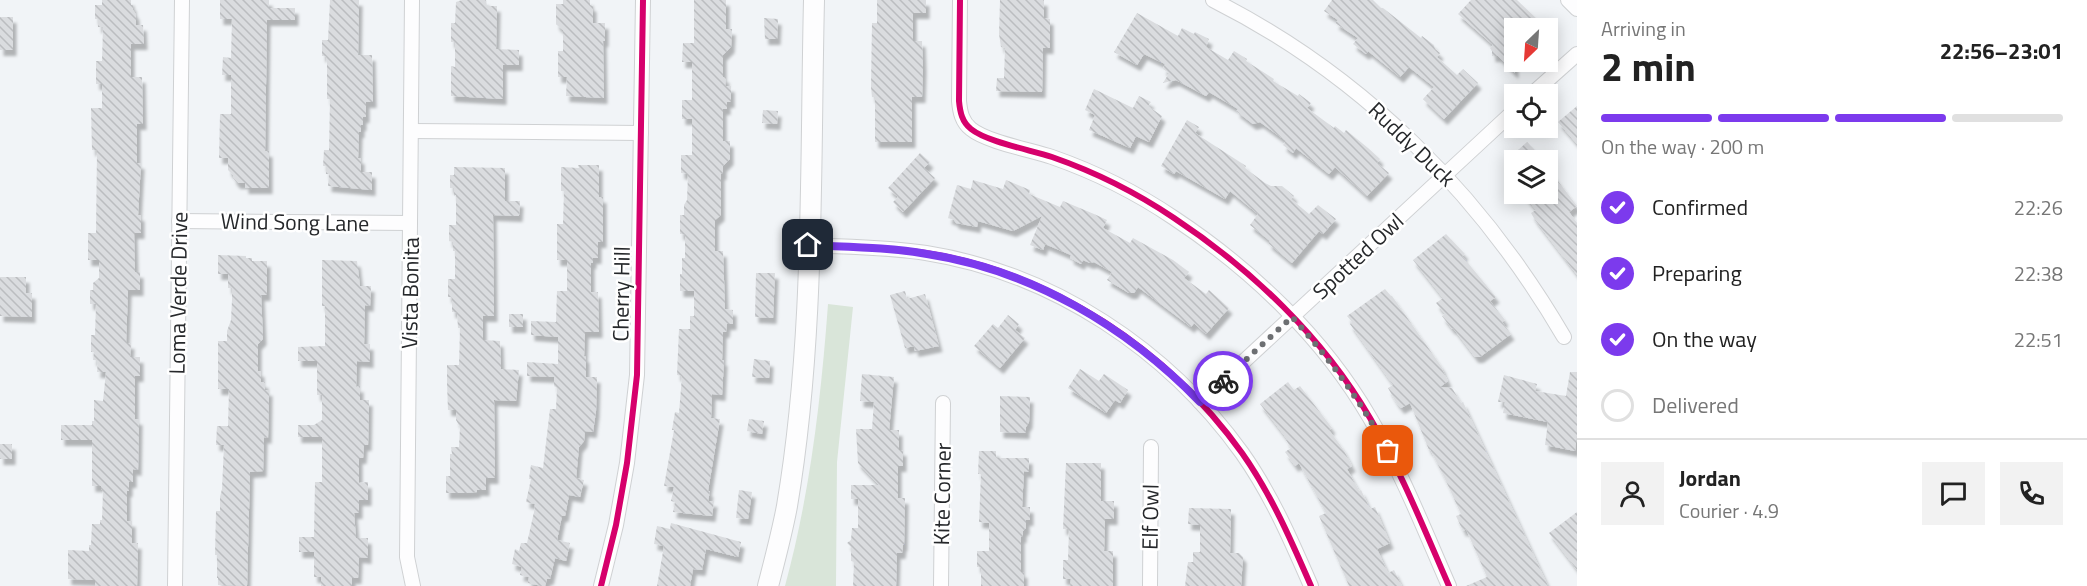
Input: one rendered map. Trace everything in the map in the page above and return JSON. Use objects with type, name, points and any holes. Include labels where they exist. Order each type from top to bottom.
[{"type":"main road","points":[[768,586],[787,507],[807,326],[814,0]]},
{"type":"street","name":"Loma Verde Drive","points":[[176,586],[182,0]]},
{"type":"street","name":"Vista Bonita","points":[[412,0],[407,557],[414,586]]},
{"type":"street","name":"Cherry Hill","points":[[601,586],[616,525],[627,463],[637,375],[643,0]]},
{"type":"street","points":[[960,0],[959,101],[962,117],[971,129],[986,137],[1070,163],[1144,200],[1174,217],[1220,251],[1269,293],[1335,368],[1370,417],[1394,462],[1449,586]]},
{"type":"street","name":"Ruddy Duck","points":[[1214,0],[1285,40],[1351,87],[1407,136],[1445,174],[1507,249],[1538,293],[1564,337]]},
{"type":"street","points":[[1568,0],[1577,9]]},
{"type":"street","points":[[1543,84],[1577,54]]},
{"type":"street","name":"Spotted Owl","points":[[1200,402],[1504,120]]},
{"type":"street","points":[[411,131],[641,133]]},
{"type":"street","name":"Wind Song Lane","points":[[179,221],[410,224]]},
{"type":"street","points":[[808,245],[874,248],[928,254],[988,268],[1027,282],[1084,310],[1132,341],[1182,382],[1242,453],[1281,518],[1311,586]]},
{"type":"street","name":"Kite Corner","points":[[941,586],[943,403]]},
{"type":"street","name":"Elf Owl","points":[[1150,586],[1151,447]]},
{"type":"shaded area","points":[[828,304],[853,307],[837,462],[836,586],[785,586],[808,481],[822,375]]},
{"type":"building","points":[[102,0],[131,0],[136,15],[136,25],[143,25],[144,44],[131,44],[131,77],[142,77],[143,124],[137,124],[137,163],[141,163],[138,215],[141,215],[141,233],[134,233],[135,272],[140,272],[140,290],[128,290],[126,343],[131,343],[130,357],[140,357],[140,376],[135,376],[135,419],[139,419],[138,470],[133,469],[133,482],[129,482],[129,491],[127,491],[127,521],[132,521],[132,543],[138,543],[137,586],[95,586],[95,580],[68,579],[68,550],[89,551],[92,524],[100,524],[102,520],[103,490],[101,486],[92,486],[92,440],[61,440],[61,425],[92,425],[94,400],[103,401],[106,372],[97,372],[98,360],[93,360],[94,352],[91,352],[91,335],[95,335],[96,304],[90,304],[90,290],[93,290],[93,283],[99,278],[99,260],[88,260],[88,233],[96,233],[97,150],[92,150],[91,108],[102,108],[102,84],[96,84],[96,61],[102,61],[103,27],[98,27],[98,19],[95,19],[95,5],[102,5]]},
{"type":"building","points":[[220,0],[269,0],[269,8],[295,8],[295,20],[267,20],[265,151],[269,151],[269,188],[245,188],[245,183],[237,183],[228,170],[228,158],[219,158],[220,114],[231,114],[231,75],[222,75],[223,57],[231,58],[232,19],[220,19]]},
{"type":"building","points":[[330,0],[359,0],[358,55],[372,55],[373,102],[366,102],[366,117],[363,117],[363,125],[359,132],[358,158],[361,158],[361,172],[372,172],[372,190],[328,186],[329,174],[326,174],[326,166],[323,166],[324,150],[329,150],[330,99],[327,99],[327,64],[326,56],[322,56],[322,40],[328,40]]},
{"type":"building","points":[[486,0],[487,6],[497,6],[496,49],[519,50],[519,65],[503,65],[503,99],[451,96],[451,66],[455,67],[455,42],[451,42],[451,23],[455,23],[456,2]]},
{"type":"building","points":[[563,0],[590,0],[590,5],[593,6],[593,23],[605,23],[604,98],[566,96],[567,77],[558,77],[558,51],[563,51],[563,30],[556,24],[556,4],[563,4]]},
{"type":"building","points":[[694,0],[726,0],[726,29],[732,29],[731,47],[723,55],[725,86],[731,86],[731,102],[727,102],[727,109],[723,109],[723,141],[730,141],[730,159],[723,166],[723,174],[721,174],[721,215],[715,220],[715,251],[723,251],[725,309],[733,310],[733,324],[727,324],[726,332],[723,332],[722,395],[712,394],[711,418],[720,419],[708,491],[710,491],[708,501],[714,501],[712,516],[673,512],[675,502],[671,501],[674,487],[664,486],[675,412],[679,413],[682,376],[677,375],[679,329],[690,329],[690,316],[694,316],[694,291],[680,291],[682,258],[685,258],[685,234],[680,234],[680,215],[684,215],[684,205],[687,200],[688,174],[681,173],[681,155],[692,155],[692,119],[682,119],[682,100],[692,100],[692,62],[682,62],[683,43],[694,43]]},
{"type":"building","points":[[877,0],[926,0],[926,13],[913,13],[913,41],[922,41],[923,67],[922,97],[912,97],[912,142],[875,142],[875,97],[872,97],[871,87],[872,23],[877,23]]},
{"type":"building","points":[[1000,0],[1044,0],[1044,18],[1050,19],[1050,48],[1043,48],[1042,92],[996,91],[997,78],[1004,78],[1005,48],[1001,47],[999,34]]},
{"type":"building","points":[[1332,0],[1373,0],[1421,38],[1422,36],[1434,45],[1440,53],[1437,57],[1457,75],[1463,69],[1478,83],[1444,119],[1423,99],[1434,87],[1409,67],[1400,77],[1368,51],[1366,54],[1353,44],[1358,38],[1335,23],[1338,20],[1324,11]]},
{"type":"building","points":[[1471,0],[1517,0],[1536,18],[1504,18],[1504,62],[1498,56],[1492,56],[1490,48],[1493,45],[1458,14]]},
{"type":"building","points":[[1137,13],[1178,36],[1182,28],[1209,39],[1206,47],[1228,60],[1234,51],[1247,59],[1246,61],[1274,79],[1273,81],[1311,103],[1307,108],[1334,128],[1335,126],[1344,133],[1346,130],[1380,159],[1377,163],[1389,173],[1367,196],[1335,167],[1329,174],[1296,148],[1293,153],[1283,145],[1286,141],[1260,122],[1253,124],[1236,111],[1238,109],[1209,92],[1206,96],[1176,80],[1163,83],[1169,73],[1163,69],[1165,64],[1144,54],[1137,65],[1114,52]]},
{"type":"building","points":[[0,17],[13,17],[13,50],[0,50]]},
{"type":"building","points":[[764,18],[778,19],[777,39],[765,39]]},
{"type":"building","points":[[1094,89],[1133,108],[1139,96],[1151,102],[1148,106],[1162,116],[1149,142],[1136,136],[1130,148],[1089,130],[1095,115],[1085,110]]},
{"type":"building","points":[[1577,106],[1577,144],[1558,122]]},
{"type":"building","points":[[763,110],[778,111],[777,124],[762,123]]},
{"type":"building","points":[[1187,120],[1199,127],[1195,133],[1246,166],[1245,168],[1265,183],[1271,186],[1282,186],[1294,196],[1291,199],[1309,214],[1318,205],[1336,219],[1323,234],[1319,231],[1292,263],[1250,225],[1258,214],[1230,191],[1225,199],[1176,171],[1174,174],[1161,166]]},
{"type":"building","points":[[1527,142],[1535,150],[1518,150]]},
{"type":"building","points":[[920,153],[930,162],[924,168],[935,178],[903,212],[893,202],[898,197],[888,188]]},
{"type":"building","points":[[578,165],[599,165],[599,197],[603,197],[603,242],[598,242],[598,258],[593,258],[593,263],[591,263],[591,292],[598,292],[599,332],[585,332],[584,356],[586,357],[586,377],[597,377],[596,411],[593,432],[585,431],[584,441],[579,447],[576,478],[584,480],[580,497],[569,495],[557,540],[570,543],[566,561],[555,558],[550,579],[547,579],[545,586],[542,586],[528,583],[529,577],[520,575],[522,567],[512,564],[515,549],[519,551],[521,543],[527,543],[534,512],[535,504],[526,502],[531,479],[529,479],[531,465],[543,468],[550,409],[556,409],[557,388],[554,386],[554,377],[527,376],[527,362],[558,364],[558,337],[531,335],[531,321],[556,322],[557,291],[567,291],[567,260],[557,260],[557,224],[563,224],[564,191],[561,191],[561,167],[579,168]]},
{"type":"building","points":[[454,167],[505,168],[505,201],[520,201],[519,216],[493,215],[494,316],[483,316],[483,340],[500,341],[501,369],[519,370],[516,401],[494,400],[495,478],[486,478],[486,490],[466,493],[446,493],[446,476],[450,476],[451,447],[459,447],[460,427],[456,420],[456,410],[448,410],[447,383],[447,365],[459,365],[460,328],[458,328],[457,312],[452,312],[452,297],[448,297],[448,279],[455,279],[455,251],[453,251],[453,242],[449,241],[449,225],[456,225],[456,195],[454,196],[454,188],[450,188],[450,175],[454,175]]},
{"type":"building","points":[[973,180],[1003,189],[1006,180],[1030,190],[1029,194],[1060,207],[1063,201],[1107,220],[1103,228],[1130,243],[1133,238],[1173,260],[1189,272],[1184,278],[1206,294],[1209,290],[1229,308],[1206,334],[1194,323],[1191,327],[1138,287],[1134,293],[1129,293],[1107,280],[1112,272],[1094,262],[1083,260],[1081,264],[1070,258],[1071,255],[1045,244],[1043,250],[1030,245],[1042,216],[1013,231],[978,221],[977,227],[956,223],[948,218],[957,185],[971,189]]},
{"type":"building","points":[[1558,181],[1577,206],[1569,212],[1577,223],[1577,275],[1535,220],[1531,213],[1536,210],[1531,204],[1558,204]]},
{"type":"building","points":[[1446,234],[1465,254],[1462,256],[1496,297],[1490,301],[1505,320],[1502,322],[1511,334],[1480,357],[1475,357],[1442,316],[1445,314],[1436,303],[1443,298],[1413,260]]},
{"type":"building","points":[[218,255],[246,256],[246,258],[252,258],[252,261],[267,261],[267,295],[261,295],[263,339],[258,344],[258,371],[261,371],[261,382],[265,382],[265,390],[269,390],[268,438],[264,437],[263,471],[250,472],[247,586],[218,585],[217,578],[216,511],[220,511],[224,445],[216,445],[217,426],[228,426],[229,389],[218,389],[218,341],[227,341],[232,300],[232,288],[228,288],[228,274],[218,274]]},
{"type":"building","points":[[322,260],[357,261],[360,286],[371,286],[370,306],[365,305],[364,344],[370,344],[370,362],[357,361],[356,387],[360,386],[360,400],[369,400],[368,445],[364,445],[363,458],[359,458],[359,483],[368,482],[368,500],[359,500],[359,513],[354,513],[356,538],[368,538],[368,558],[359,557],[358,578],[352,578],[352,586],[321,586],[321,577],[314,577],[314,552],[299,552],[299,537],[314,537],[315,482],[322,482],[322,437],[298,437],[298,425],[314,425],[322,420],[322,395],[317,395],[317,361],[298,361],[298,347],[325,346]]},
{"type":"building","points":[[756,273],[775,273],[773,318],[755,317]]},
{"type":"building","points":[[0,277],[26,277],[26,293],[32,293],[32,317],[0,316]]},
{"type":"building","points":[[1385,289],[1443,369],[1448,381],[1440,387],[1452,388],[1461,403],[1463,402],[1548,586],[1466,586],[1487,577],[1466,529],[1463,531],[1456,516],[1461,514],[1429,450],[1410,403],[1401,408],[1396,402],[1388,388],[1393,385],[1350,324],[1352,322],[1347,316]]},
{"type":"building","points":[[905,291],[907,299],[925,294],[939,346],[915,351],[914,346],[905,348],[890,295]]},
{"type":"building","points":[[509,314],[523,314],[523,327],[509,327]]},
{"type":"building","points":[[1008,315],[1019,324],[1015,330],[1025,338],[1000,368],[974,346],[993,324],[998,328]]},
{"type":"building","points":[[754,359],[770,361],[769,378],[752,377]]},
{"type":"building","points":[[1080,369],[1099,381],[1104,374],[1128,390],[1120,403],[1115,400],[1106,413],[1068,388]]},
{"type":"building","points":[[1570,372],[1577,372],[1575,451],[1545,445],[1548,422],[1503,413],[1505,402],[1498,402],[1504,375],[1537,384],[1535,391],[1566,396]]},
{"type":"building","points":[[862,374],[894,377],[889,430],[899,430],[899,450],[903,450],[903,466],[898,466],[898,498],[905,498],[904,545],[902,553],[897,553],[896,586],[853,586],[854,562],[851,561],[851,547],[847,543],[851,540],[852,528],[858,528],[858,499],[851,499],[851,485],[879,485],[858,463],[856,429],[872,429],[874,402],[860,401]]},
{"type":"building","points":[[1288,382],[1294,390],[1300,386],[1332,428],[1329,430],[1352,466],[1347,469],[1370,509],[1375,507],[1390,543],[1377,549],[1388,573],[1394,570],[1402,586],[1349,586],[1319,516],[1326,513],[1299,463],[1295,466],[1285,452],[1291,448],[1287,439],[1260,404]]},
{"type":"building","points":[[1000,396],[1030,397],[1026,433],[1000,432]]},
{"type":"building","points":[[749,419],[764,421],[762,434],[747,431]]},
{"type":"building","points":[[0,444],[12,444],[12,459],[0,459]]},
{"type":"building","points":[[979,451],[996,451],[996,458],[1029,458],[1029,472],[1024,471],[1022,507],[1030,507],[1030,520],[1026,520],[1026,528],[1021,537],[1021,572],[1024,572],[1024,586],[981,586],[981,567],[977,567],[977,551],[989,551],[989,523],[979,522],[981,474],[978,474]]},
{"type":"building","points":[[1066,463],[1101,463],[1101,501],[1114,501],[1114,519],[1105,519],[1104,551],[1113,551],[1113,586],[1070,586],[1071,579],[1063,579],[1063,560],[1068,560],[1069,529],[1063,529]]},
{"type":"building","points":[[739,490],[752,492],[748,519],[736,518]]},
{"type":"building","points":[[1189,508],[1231,509],[1230,553],[1239,553],[1243,557],[1241,586],[1185,586],[1188,562],[1193,562],[1193,552],[1200,552],[1200,525],[1188,524]]},
{"type":"building","points":[[1577,512],[1577,570],[1549,533]]},
{"type":"building","points":[[671,523],[741,542],[738,557],[706,549],[702,570],[693,569],[690,586],[657,586],[664,546],[654,544],[657,526],[670,529]]},
{"type":"cycle path","points":[[601,586],[616,525],[627,463],[637,375],[643,0]]},
{"type":"cycle path","points":[[960,0],[959,101],[965,123],[987,138],[1084,169],[1145,200],[1203,238],[1257,282],[1308,333],[1351,388],[1370,418],[1402,479],[1449,586]]},
{"type":"cycle path","points":[[808,245],[911,251],[973,263],[1019,278],[1062,298],[1104,322],[1143,350],[1179,381],[1242,453],[1271,501],[1311,586]]},
{"type":"way so far","points":[[1223,381],[1292,317],[1315,342],[1351,389],[1370,417],[1388,451]]},
{"type":"route","points":[[808,245],[874,248],[928,254],[1007,274],[1084,310],[1107,324],[1132,341],[1182,382],[1200,402],[1223,381]]}]
